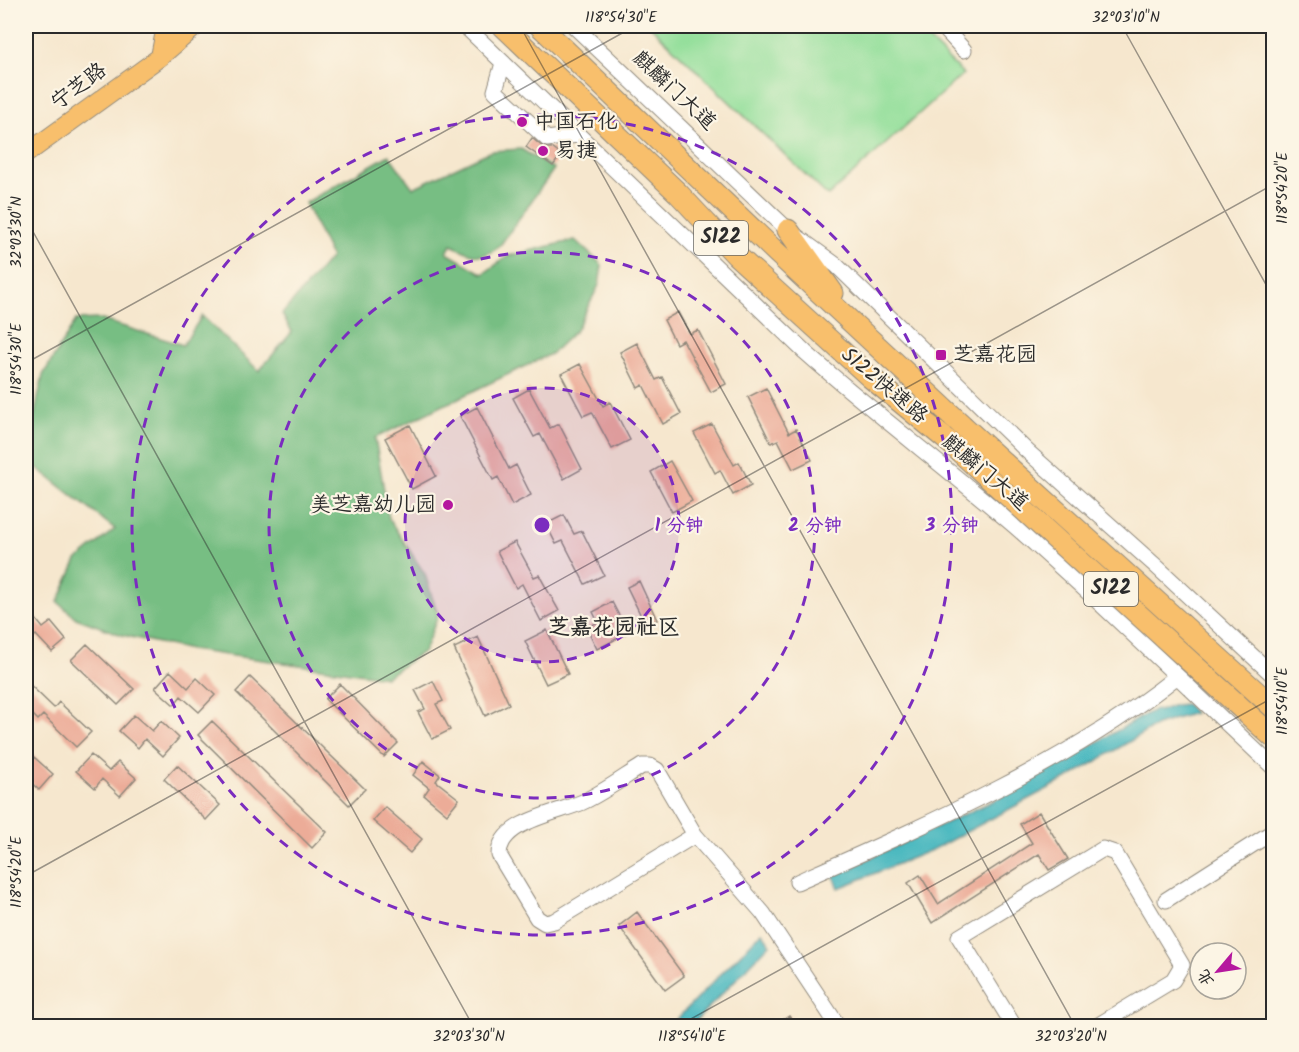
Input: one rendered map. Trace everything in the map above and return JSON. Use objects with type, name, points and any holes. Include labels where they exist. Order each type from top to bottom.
[{"type":"highway","name":"S122快速路","points":[[503,26],[678,193],[736,255],[870,377],[955,433],[1274,708]]},
{"type":"highway","name":"S122快速路","points":[[540,26],[856,325],[955,433],[1274,738]]},
{"type":"highway","points":[[788,230],[856,325]]},
{"type":"main road","points":[[160,57],[166,26]]},
{"type":"main road","name":"宁芝路","points":[[26,154],[160,57],[196,26]]},
{"type":"street","name":"麒麟门大道","points":[[465,26],[577,135],[670,220],[723,276],[813,359],[859,400],[939,461],[1084,591],[1274,768]]},
{"type":"street","name":"麒麟门大道","points":[[574,26],[788,230],[836,265],[1027,451],[1274,676]]},
{"type":"street","points":[[942,26],[964,50]]},
{"type":"street","points":[[503,63],[495,91],[546,140],[577,135]]},
{"type":"street","points":[[1084,591],[1107,601],[1134,596],[1138,565],[1129,542]]},
{"type":"street","points":[[1154,656],[1152,638],[1159,618],[1174,605],[1186,603],[1199,606]]},
{"type":"street","points":[[797,882],[907,833],[1015,779],[1181,682]]},
{"type":"street","points":[[695,835],[554,921],[545,923],[537,918],[499,855],[499,845],[504,837],[536,817],[584,802],[642,766],[650,766],[657,770],[695,835],[763,913],[838,1026]]},
{"type":"street","points":[[1166,900],[1274,831]]},
{"type":"street","points":[[1014,1026],[959,937],[1103,849],[1115,853],[1182,965],[1173,980],[1097,1026]]},
{"type":"green space","points":[[650,26],[915,26],[963,74],[828,196]]},
{"type":"green space","points":[[521,149],[554,169],[499,247],[486,254],[475,255],[451,245],[447,253],[483,274],[508,256],[575,240],[602,265],[599,285],[576,330],[551,354],[375,438],[389,519],[425,574],[438,616],[424,651],[386,677],[190,650],[122,635],[76,618],[58,602],[77,560],[115,529],[36,467],[27,449],[43,375],[76,320],[99,319],[183,345],[202,316],[259,371],[292,332],[282,314],[331,257],[305,203],[389,155],[413,188],[491,151]]},
{"type":"water","points":[[1186,704],[1194,713],[1157,725],[1070,777],[934,849],[839,888],[833,875],[995,800],[1155,709],[1159,711]]},
{"type":"water","points":[[762,932],[770,944],[691,1026],[670,1026]]},
{"type":"building","name":"易捷","points":[[532,138],[544,148],[552,148],[561,155],[553,166],[526,147]]},
{"type":"building","points":[[678,312],[690,334],[698,330],[726,384],[711,392],[683,340],[676,344],[664,320]]},
{"type":"building","points":[[637,343],[656,380],[662,377],[681,414],[663,424],[643,385],[638,388],[620,352]]},
{"type":"building","points":[[580,364],[603,406],[610,402],[630,440],[612,449],[592,412],[583,416],[561,374]]},
{"type":"building","points":[[766,388],[789,433],[796,429],[812,460],[793,469],[778,440],[771,443],[748,397]]},
{"type":"building","points":[[529,389],[550,428],[559,424],[582,469],[564,479],[540,434],[534,437],[513,398]]},
{"type":"building","points":[[477,407],[509,469],[516,465],[531,495],[512,505],[498,477],[493,480],[460,416]]},
{"type":"building","points":[[712,424],[734,465],[739,462],[751,485],[733,495],[720,470],[715,473],[694,433]]},
{"type":"building","points":[[410,425],[436,476],[412,489],[385,438]]},
{"type":"building","points":[[670,461],[692,501],[672,512],[651,472]]},
{"type":"building","points":[[564,515],[574,534],[582,531],[604,575],[585,584],[563,541],[556,544],[546,524]]},
{"type":"building","points":[[515,542],[534,577],[539,575],[559,611],[541,621],[522,584],[516,588],[497,551]]},
{"type":"building","points":[[639,581],[657,620],[646,626],[627,587]]},
{"type":"building","points":[[612,602],[628,633],[597,649],[587,628],[598,622],[593,612]]},
{"type":"building","points":[[26,607],[43,628],[51,622],[66,640],[52,652],[36,635],[31,639],[26,633]]},
{"type":"building","points":[[547,630],[568,674],[546,684],[525,641]]},
{"type":"building","points":[[478,637],[509,704],[485,716],[454,648]]},
{"type":"building","points":[[87,644],[134,689],[118,705],[71,660]]},
{"type":"building","points":[[170,671],[188,688],[197,678],[215,695],[199,712],[181,696],[174,705],[155,688]]},
{"type":"building","points":[[250,677],[365,789],[349,805],[236,692]]},
{"type":"building","points":[[26,681],[54,708],[59,702],[91,732],[76,747],[43,715],[38,720],[26,708]]},
{"type":"building","points":[[433,681],[443,701],[436,704],[450,730],[432,739],[418,712],[425,709],[415,690]]},
{"type":"building","points":[[340,684],[398,743],[384,757],[325,699]]},
{"type":"building","points":[[134,715],[152,731],[161,721],[179,738],[163,756],[145,739],[138,748],[119,731]]},
{"type":"building","points":[[212,721],[327,832],[312,848],[198,735]]},
{"type":"building","points":[[26,750],[53,774],[39,790],[26,778]]},
{"type":"building","points":[[91,755],[109,771],[118,762],[136,778],[120,796],[102,779],[95,788],[76,771]]},
{"type":"building","points":[[423,761],[440,775],[436,781],[459,799],[447,814],[424,795],[429,788],[413,775]]},
{"type":"building","points":[[177,765],[220,805],[206,820],[164,779]]},
{"type":"building","points":[[385,807],[422,839],[410,853],[373,821]]},
{"type":"building","points":[[1039,812],[1068,859],[1049,870],[1039,854],[932,923],[908,883],[920,875],[938,904],[1032,843],[1020,824]]},
{"type":"building","points":[[637,912],[684,976],[665,990],[619,926]]},
{"type":"building","points":[[789,1016],[796,1026],[773,1026]]},
{"type":"place","name":"中国石化","points":[[522,122]]},
{"type":"place","name":"易捷","points":[[543,151]]},
{"type":"place","name":"芝嘉花园","points":[[941,355]]},
{"type":"place","name":"美芝嘉幼儿园","points":[[448,505]]},
{"type":"district","name":"芝嘉花园社区","points":[[614,628]]}]
